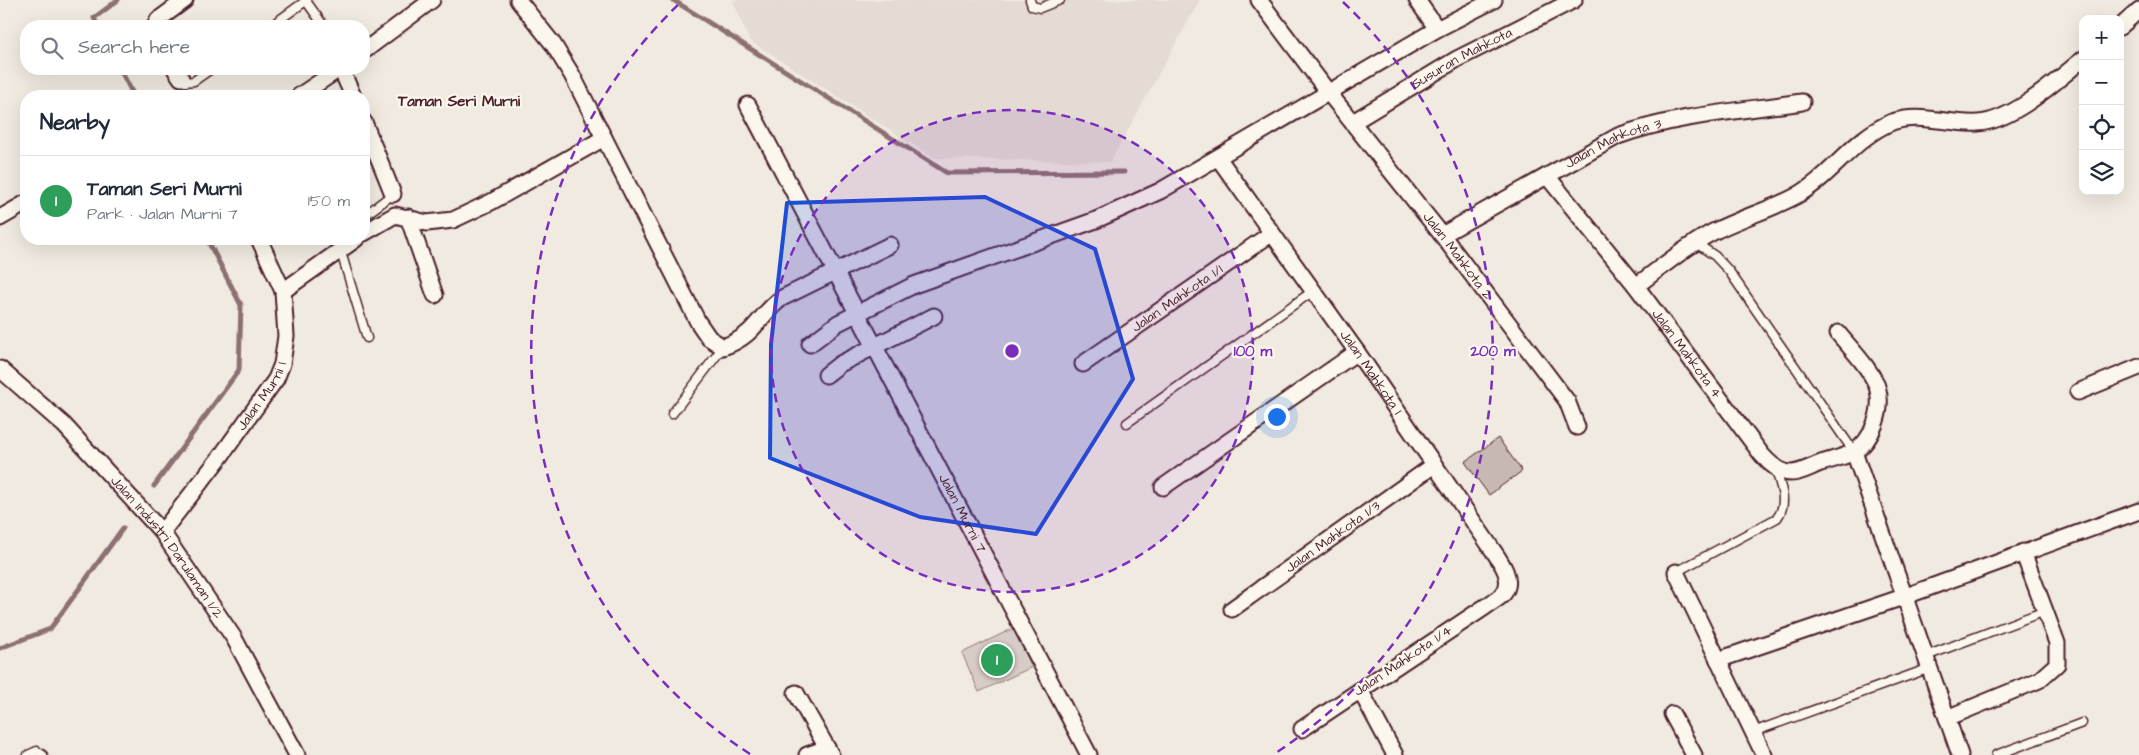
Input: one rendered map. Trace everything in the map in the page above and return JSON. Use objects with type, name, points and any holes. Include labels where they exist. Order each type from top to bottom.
[{"type":"street","points":[[158,20],[185,0]]},
{"type":"street","points":[[370,46],[432,0]]},
{"type":"street","points":[[518,0],[558,52],[698,322],[709,338],[723,347],[745,336],[758,325],[777,302],[890,245]]},
{"type":"street","name":"Jalan Mahkota 2","points":[[1259,0],[1328,92],[1442,234],[1567,401],[1577,427]]},
{"type":"street","points":[[1418,0],[1437,28]]},
{"type":"street","points":[[810,344],[857,312],[914,285],[1096,220],[1160,191],[1219,159],[1250,137],[1437,28],[1494,0]]},
{"type":"street","name":"Susuran Mahkota","points":[[1353,122],[1457,59],[1574,0]]},
{"type":"street","points":[[2124,23],[2139,10]]},
{"type":"street","points":[[1636,286],[1714,232],[1796,196],[1818,180],[1862,139],[1882,127],[1906,118],[1976,123],[1990,122],[2012,112],[2082,60]]},
{"type":"street","points":[[308,90],[331,75]]},
{"type":"street","points":[[343,75],[350,90]]},
{"type":"street","name":"Jalan Mahkota 3","points":[[1442,234],[1618,136],[1644,126],[1802,102]]},
{"type":"street","name":"Jalan Murni 7","points":[[748,105],[1089,755]]},
{"type":"street","points":[[370,137],[393,194]]},
{"type":"street","points":[[370,229],[395,214],[427,223],[453,220],[491,202],[604,138]]},
{"type":"street","name":"Jalan Mahkota 1","points":[[1219,159],[1357,352],[1505,569],[1508,583],[1504,593]]},
{"type":"street","name":"Jalan Mahkota 4","points":[[1547,176],[1636,286],[1762,455],[1774,467]]},
{"type":"street","points":[[0,218],[20,206]]},
{"type":"street","points":[[408,217],[435,295]]},
{"type":"street","name":"Jalan Mahkota 1/1","points":[[1083,364],[1272,233]]},
{"type":"street","name":"Jalan Murni 1","points":[[162,532],[221,456],[276,379],[285,350],[283,291],[262,245]]},
{"type":"street","points":[[283,291],[337,245]]},
{"type":"street","points":[[826,375],[840,364],[934,316]]},
{"type":"street","points":[[1774,467],[1792,473],[1854,452],[1866,441],[1873,428],[1879,409],[1878,390],[1868,373],[1838,334]]},
{"type":"street","points":[[1163,488],[1357,352]]},
{"type":"street","points":[[2078,392],[2139,367]]},
{"type":"street","name":"Jalan Industri Darulaman 1/2","points":[[0,369],[64,425],[132,497],[148,518],[162,532],[234,638],[297,755]]},
{"type":"street","points":[[1854,452],[1906,596],[1960,755]]},
{"type":"street","name":"Jalan Mahkota 1/3","points":[[1232,609],[1434,465]]},
{"type":"street","points":[[1718,660],[1906,596],[2139,510]]},
{"type":"street","points":[[1947,718],[2039,680],[2052,671],[2057,664],[2057,643],[2023,552]]},
{"type":"street","points":[[1676,572],[1764,755]]},
{"type":"street","name":"Jalan Mahkota 1/4","points":[[1302,729],[1504,593]]},
{"type":"street","points":[[1360,690],[1395,755]]},
{"type":"street","points":[[796,692],[829,751],[807,755]]},
{"type":"street","points":[[1672,714],[1694,755]]},
{"type":"lane","points":[[279,20],[307,0],[320,20]]},
{"type":"lane","points":[[1030,0],[1032,6],[1040,8],[1060,0]]},
{"type":"lane","points":[[179,75],[184,82],[190,83],[202,75]]},
{"type":"lane","points":[[370,211],[393,194]]},
{"type":"lane","points":[[1696,243],[1715,256],[1729,271],[1854,452]]},
{"type":"lane","points":[[338,245],[368,338]]},
{"type":"lane","points":[[1127,423],[1313,291]]},
{"type":"lane","points":[[672,414],[723,347]]},
{"type":"lane","points":[[1676,572],[1777,518],[1782,511],[1784,501],[1774,467]]},
{"type":"lane","points":[[1752,732],[1928,662],[2045,611]]},
{"type":"lane","points":[[1996,755],[2082,724]]},
{"type":"lane","points":[[28,755],[37,751],[44,755]]},
{"type":"highlighted area","points":[[985,197],[1095,249],[1133,379],[1036,534],[920,517],[770,458],[771,344],[787,203]]},
{"type":"shaded area","points":[[733,0],[1200,0],[1110,162],[934,158],[749,40]]},
{"type":"shaded area","points":[[1014,628],[1032,667],[979,692],[962,653]]},
{"type":"building","points":[[1498,438],[1522,471],[1489,495],[1465,462]]},
{"type":"waterway","points":[[95,20],[94,18],[118,0]]},
{"type":"waterway","points":[[673,0],[947,173],[1124,172]]},
{"type":"waterway","points":[[123,75],[131,90]]},
{"type":"waterway","points":[[154,486],[239,370],[241,305],[210,245]]},
{"type":"waterway","points":[[0,648],[50,629],[123,528]]},
{"type":"place","name":"Taman Seri Murni","points":[[997,660]]},
{"type":"district","name":"Taman Seri Murni","points":[[459,101]]}]
